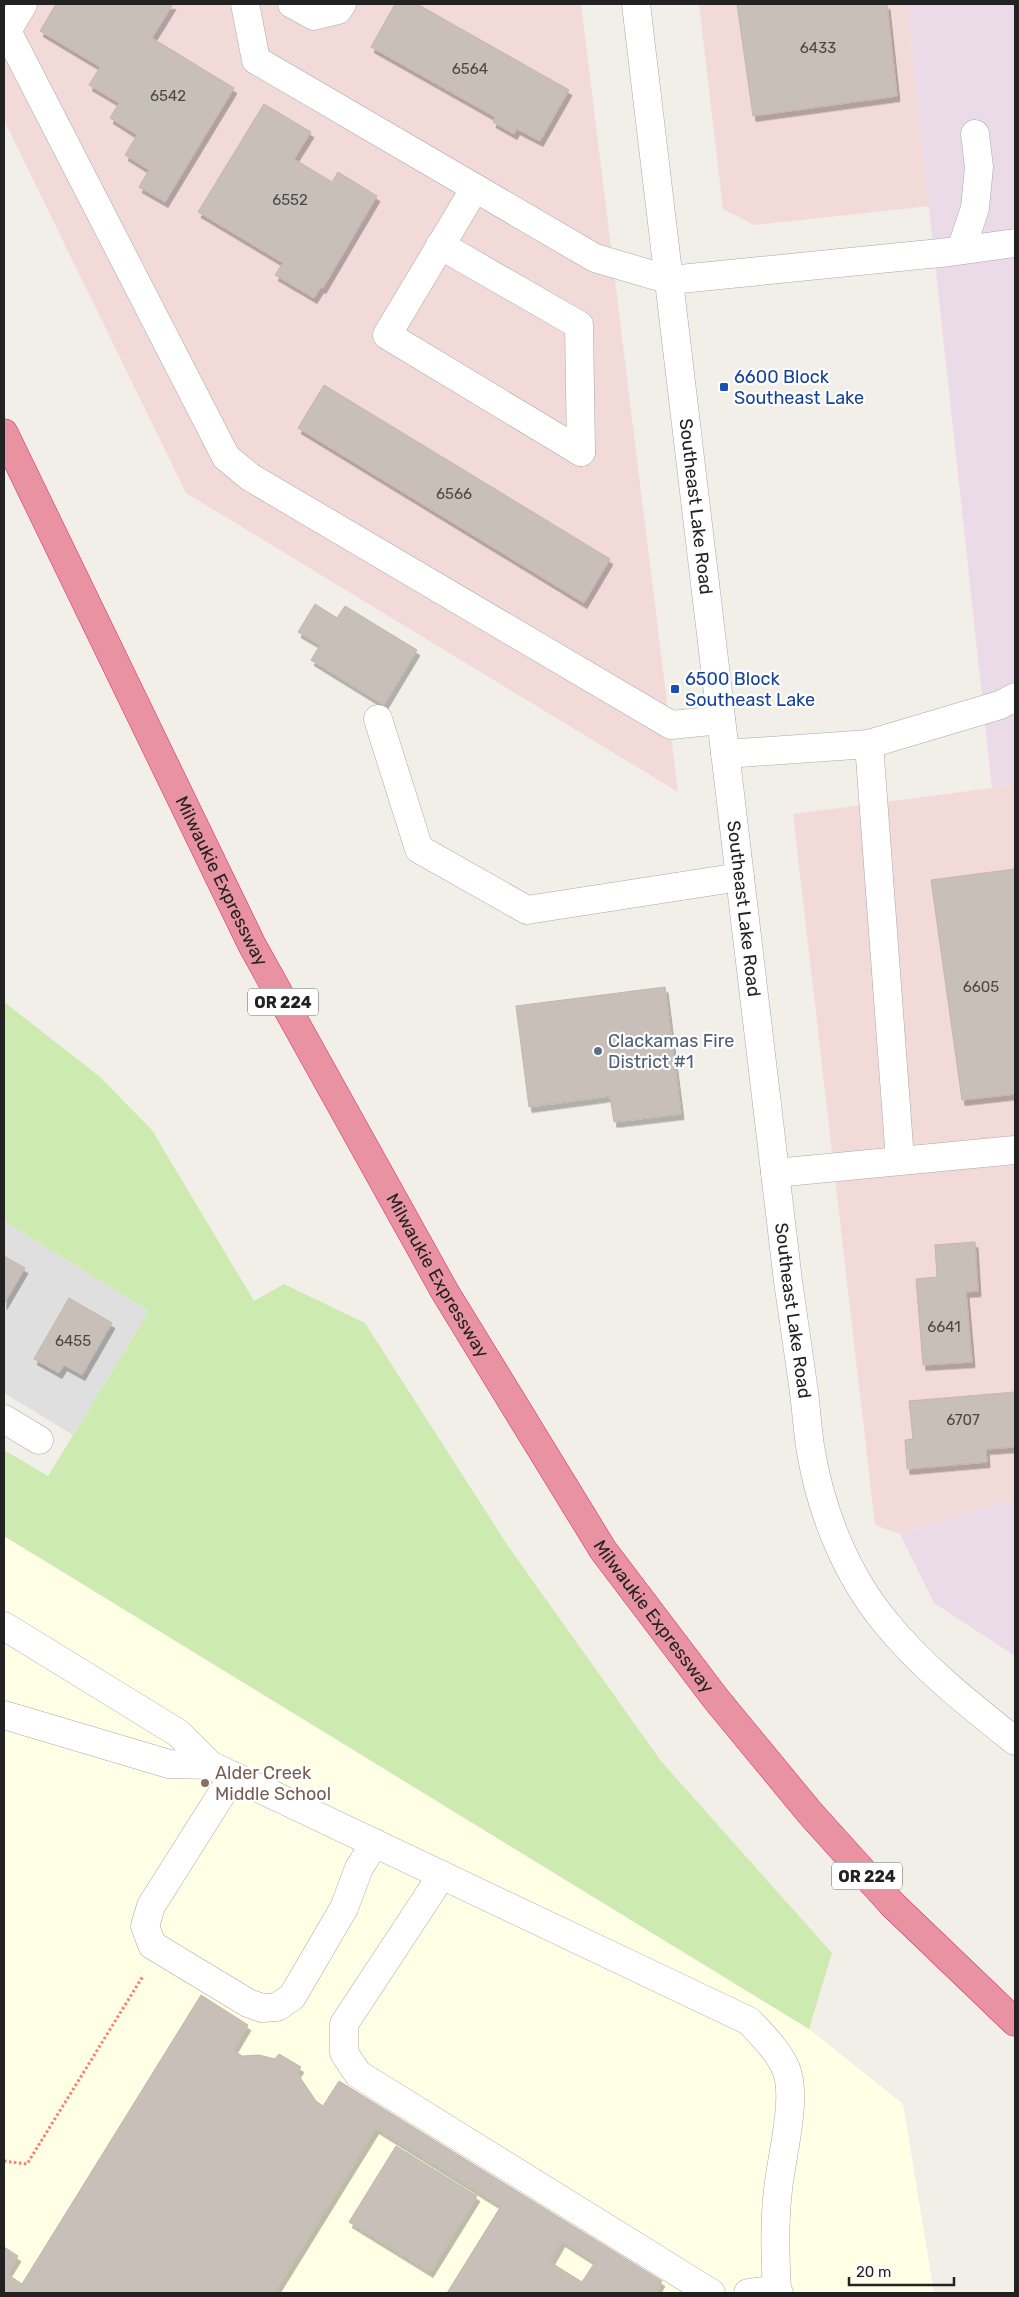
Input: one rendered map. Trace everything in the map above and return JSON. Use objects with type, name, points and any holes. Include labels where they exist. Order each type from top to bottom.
[{"type":"highway","name":"Milwaukie Expressway","points":[[4,432],[252,945],[445,1292],[603,1550],[716,1699],[810,1813],[893,1905],[1015,2022]]},
{"type":"street","points":[[23,4],[7,31],[226,457],[250,477],[671,725],[721,720]]},
{"type":"street","points":[[245,4],[256,60],[595,258],[670,280],[1015,243]]},
{"type":"street","points":[[292,4],[314,16],[338,10],[342,4]]},
{"type":"street","name":"Southeast Lake Road","points":[[636,4],[775,1173],[810,1446],[824,1509],[841,1552],[862,1590],[881,1616],[915,1655],[964,1700],[1015,1741]]},
{"type":"street","points":[[961,250],[975,208],[979,167],[975,134]]},
{"type":"street","points":[[440,245],[579,325],[582,452],[387,335],[440,245],[475,188]]},
{"type":"street","points":[[725,754],[869,744],[1000,705],[1015,697]]},
{"type":"street","points":[[378,719],[419,849],[526,910],[740,877]]},
{"type":"street","points":[[869,744],[900,1160]]},
{"type":"street","points":[[775,1173],[1015,1150]]},
{"type":"street","points":[[4,1419],[38,1440]]},
{"type":"street","points":[[4,1626],[178,1733],[222,1771],[749,2021],[768,2041],[786,2069],[790,2092],[788,2121],[777,2191],[775,2238],[778,2291],[748,2293]]},
{"type":"street","points":[[4,1715],[169,1764],[222,1771]]},
{"type":"street","points":[[222,1771],[151,1906],[145,1926],[152,1946],[248,2003],[262,2008],[277,2007],[292,1997],[344,1908],[360,1868],[375,1843]]},
{"type":"street","points":[[442,1875],[344,2024],[344,2053],[358,2074],[711,2293]]},
{"type":"path","points":[[4,2160],[27,2164],[145,1972],[168,1955]]},
{"type":"shaded area","points":[[4,4],[581,4],[678,792],[186,493],[4,120]]},
{"type":"shaded area","points":[[699,4],[907,4],[930,206],[754,225],[723,209]]},
{"type":"shaded area","points":[[907,4],[1015,4],[1015,785],[992,788]]},
{"type":"shaded area","points":[[1015,785],[1015,1498],[900,1534],[875,1525],[793,814]]},
{"type":"shaded area","points":[[4,1221],[149,1311],[73,1435],[4,1393]]},
{"type":"shaded area","points":[[1015,1498],[1015,1656],[934,1603],[900,1534]]},
{"type":"shaded area","name":"Alder Creek Middle School","points":[[4,1536],[809,2029],[903,2104],[934,2293],[4,2293]]},
{"type":"green space","points":[[4,1002],[99,1076],[152,1130],[254,1301],[284,1284],[365,1323],[508,1546],[661,1761],[832,1953],[809,2029],[4,1536],[4,1450],[48,1476],[149,1311],[4,1221]]},
{"type":"building","points":[[56,4],[173,4],[152,38],[234,88],[165,202],[139,187],[149,170],[125,155],[137,135],[110,118],[119,103],[89,85],[100,67],[40,31]]},
{"type":"building","points":[[395,4],[417,4],[569,90],[540,141],[517,129],[514,134],[493,122],[495,117],[371,47]]},
{"type":"building","points":[[737,4],[887,4],[897,96],[753,116]]},
{"type":"building","points":[[264,104],[311,132],[294,159],[332,182],[338,172],[377,196],[323,288],[321,287],[314,298],[275,275],[283,263],[198,212]]},
{"type":"building","points":[[324,385],[610,559],[584,603],[298,428]]},
{"type":"building","points":[[315,604],[337,618],[345,606],[417,650],[384,705],[311,660],[320,645],[298,632]]},
{"type":"building","points":[[1015,869],[1015,1094],[962,1100],[931,880]]},
{"type":"building","name":"Clackamas Fire District #1","points":[[665,987],[681,1114],[614,1122],[610,1096],[529,1107],[516,1006]]},
{"type":"building","points":[[975,1242],[978,1291],[966,1292],[972,1362],[923,1365],[916,1279],[937,1277],[935,1245]]},
{"type":"building","points":[[4,1256],[25,1268],[4,1304]]},
{"type":"building","points":[[69,1298],[112,1323],[82,1375],[64,1365],[59,1373],[34,1359]]},
{"type":"building","points":[[1015,1392],[1015,1447],[986,1449],[987,1462],[907,1469],[905,1440],[913,1439],[909,1401]]},
{"type":"building","points":[[201,1995],[248,2025],[233,2050],[242,2056],[259,2055],[275,2059],[279,2054],[301,2067],[297,2073],[316,2101],[323,2106],[339,2081],[662,2281],[655,2293],[447,2293],[501,2206],[376,2128],[274,2293],[4,2293],[4,2247],[18,2256],[7,2274],[22,2284]],"holes":[[[562,2241],[595,2262],[582,2282],[550,2262]]]},
{"type":"building","points":[[396,2146],[477,2196],[430,2272],[349,2222]]},
{"type":"place","name":"6600 Block Southeast Lake","points":[[724,387]]},
{"type":"place","name":"6500 Block Southeast Lake","points":[[675,689]]},
{"type":"place","name":"Clackamas Fire District #1","points":[[598,1051]]},
{"type":"place","name":"Alder Creek Middle School","points":[[205,1783]]}]
